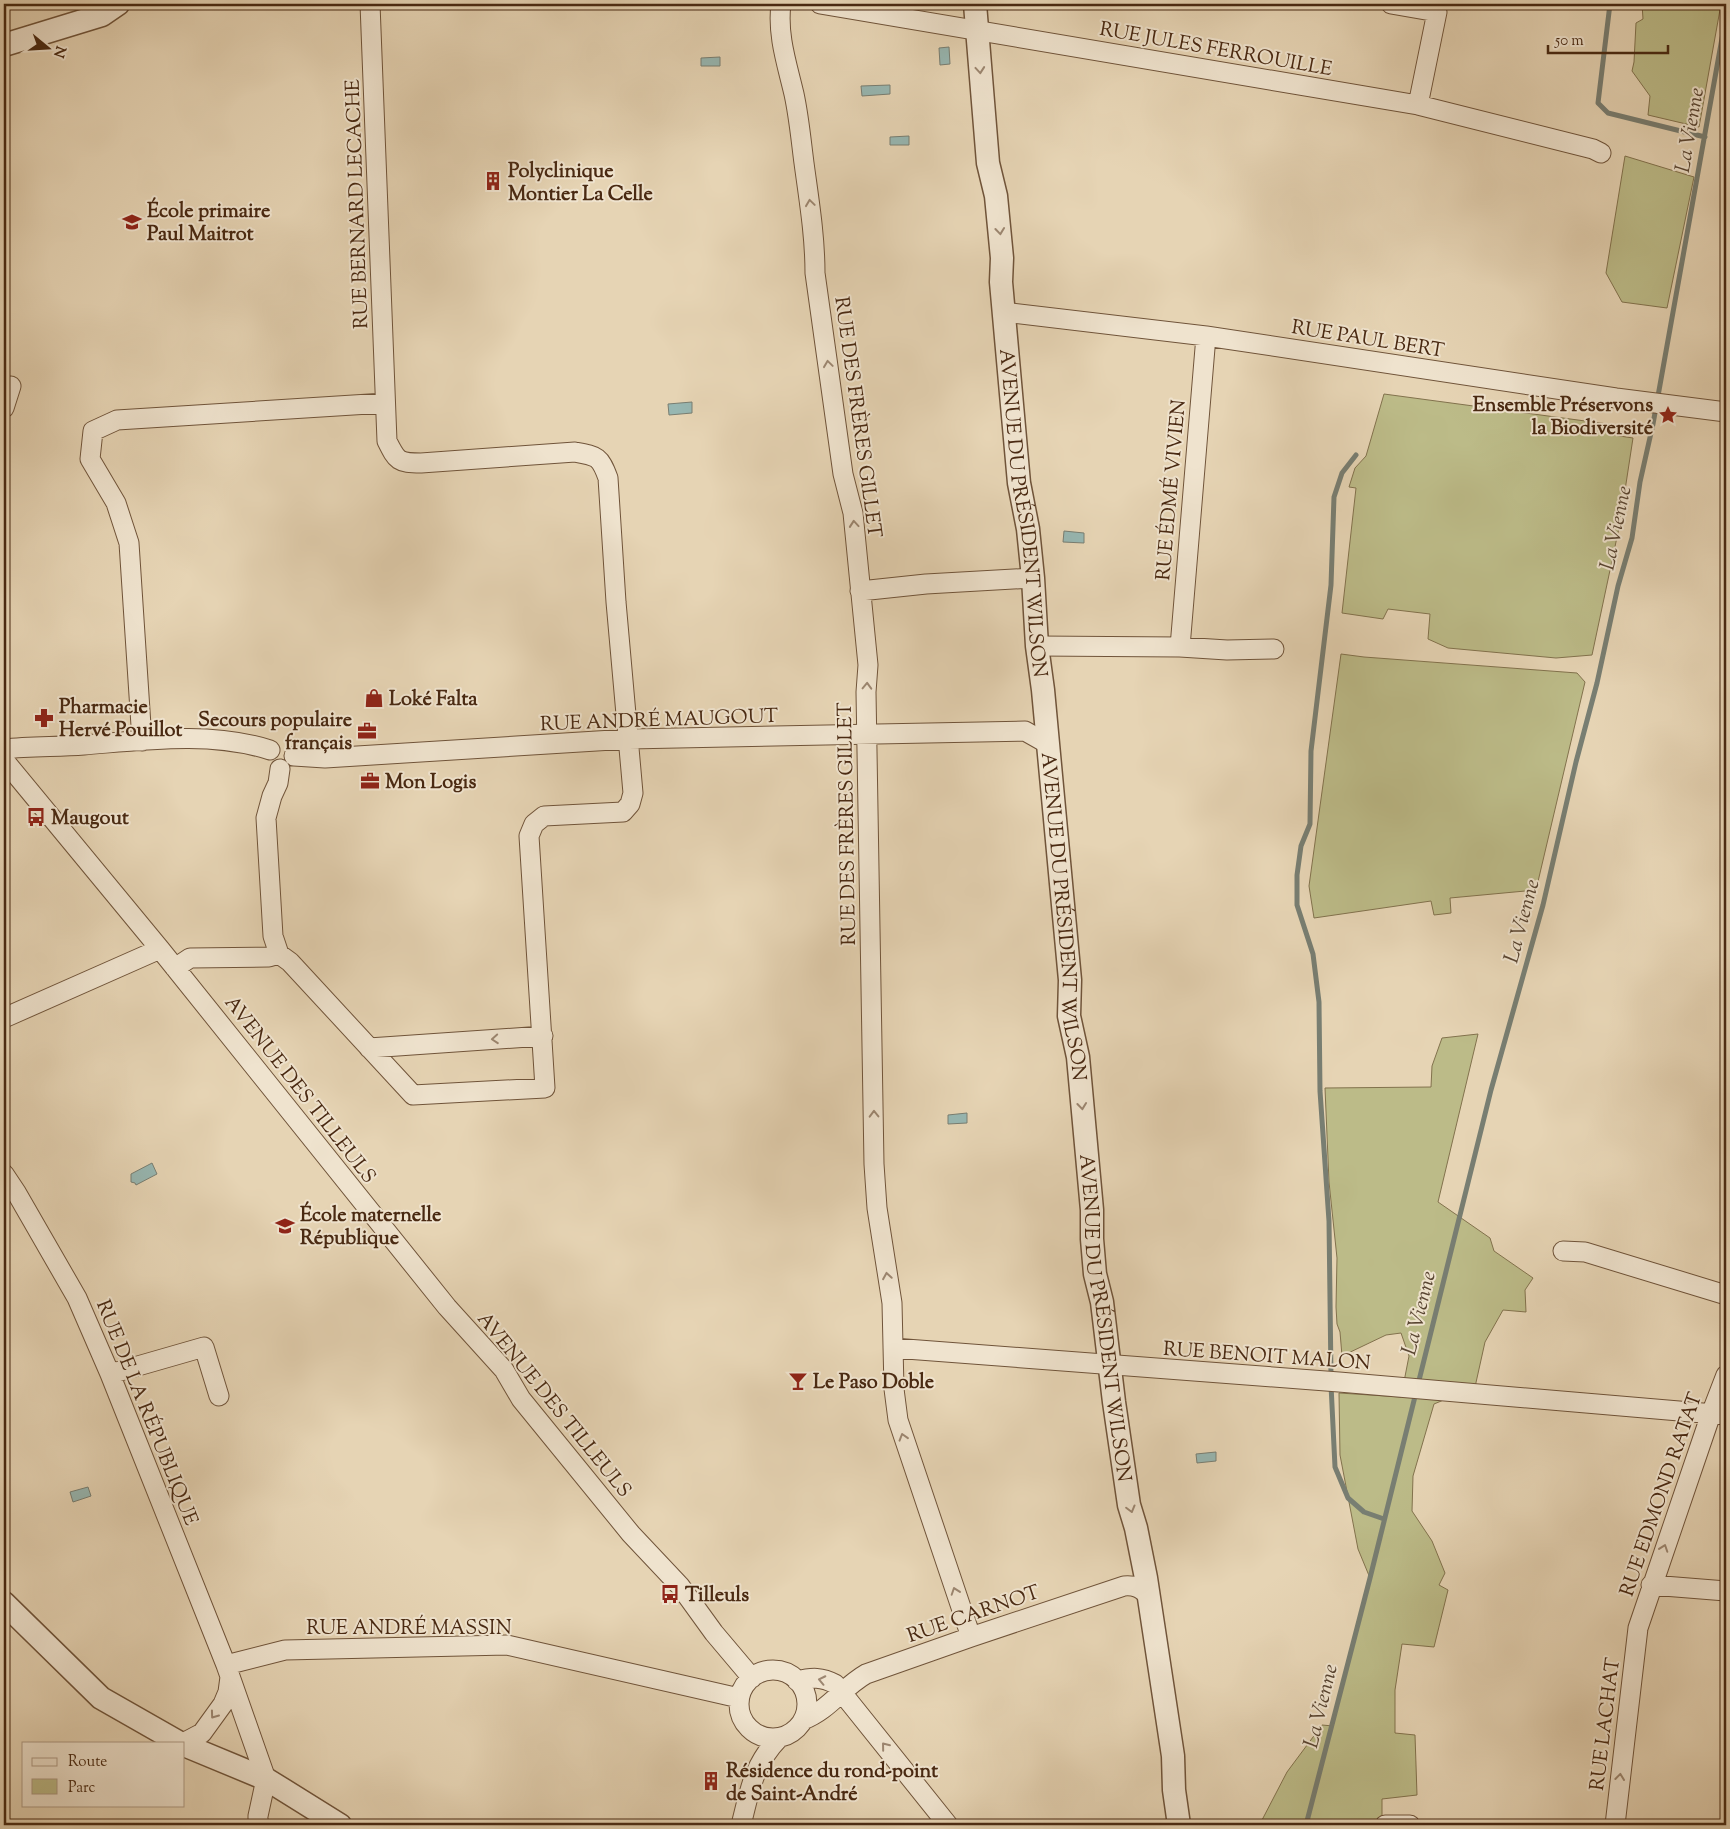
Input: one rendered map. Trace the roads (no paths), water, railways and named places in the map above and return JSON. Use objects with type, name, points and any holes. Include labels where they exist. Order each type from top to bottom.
[{"type":"street","points":[[4,45],[102,15],[118,4]]},
{"type":"street","name":"RUE BERNARD LECACHE","points":[[370,4],[387,441],[394,456],[405,463],[576,452],[592,455],[602,462],[608,478],[616,602],[633,793],[630,804],[622,812],[544,816],[534,824],[529,836],[543,1036]]},
{"type":"street","name":"RUE DES FRÈRES GILLET","points":[[781,4],[780,23],[785,60],[794,94],[815,240],[815,273],[843,474],[853,513],[868,665],[866,692],[874,1164],[877,1208],[892,1303],[894,1389],[898,1420],[971,1637]]},
{"type":"street","name":"RUE JULES FERROUILLE","points":[[820,4],[1418,105],[1584,146],[1601,153]]},
{"type":"street","name":"AVENUE DU PRÉSIDENT WILSON","points":[[975,4],[988,163],[996,196],[1002,258],[1003,312],[1019,483],[1028,529],[1033,578],[1037,646],[1045,711],[1070,980],[1069,1016],[1078,1057],[1092,1210],[1095,1274],[1102,1302],[1129,1505],[1143,1562],[1173,1756],[1174,1790],[1179,1825]]},
{"type":"street","points":[[1391,4],[1437,12],[1418,105]]},
{"type":"street","name":"RUE PAUL BERT","points":[[1003,312],[1206,336],[1726,412]]},
{"type":"street","name":"RUE ÉDMÉ VIVIEN","points":[[1180,647],[1206,336]]},
{"type":"street","points":[[4,408],[11,386]]},
{"type":"street","points":[[142,741],[129,544],[116,503],[90,459],[93,431],[117,420],[385,403]]},
{"type":"street","points":[[860,591],[926,584],[1033,578]]},
{"type":"street","points":[[1037,646],[1180,647],[1227,650],[1274,649]]},
{"type":"street","points":[[1045,711],[1025,731],[1048,744]]},
{"type":"street","name":"RUE ANDRÉ MAUGOUT","points":[[294,756],[325,758],[629,740],[1025,731]]},
{"type":"street","points":[[4,750],[142,741],[220,739],[270,750]]},
{"type":"street","points":[[285,744],[292,749],[294,756],[292,764],[280,769],[272,766],[268,754],[275,745],[285,744]]},
{"type":"street","points":[[280,769],[278,783],[266,818],[273,936],[279,954],[290,962],[369,1048],[413,1095],[545,1088],[543,1036],[369,1048]]},
{"type":"street","name":"AVENUE DES TILLEULS","points":[[7,770],[176,968],[447,1307],[504,1370],[521,1399],[631,1534],[680,1586],[714,1633],[752,1678]]},
{"type":"street","points":[[4,1018],[160,949]]},
{"type":"street","points":[[176,968],[190,958],[269,957],[279,954]]},
{"type":"street","name":"RUE DE LA RÉPUBLIQUE","points":[[4,1174],[10,1196],[77,1298],[110,1374],[228,1671],[266,1779]]},
{"type":"street","points":[[1563,1251],[1585,1252],[1726,1295]]},
{"type":"street","points":[[110,1374],[204,1347],[220,1396]]},
{"type":"street","name":"RUE BENOIT MALON","points":[[893,1348],[1718,1414]]},
{"type":"street","name":"RUE EDMOND RATAT","points":[[1638,1628],[1651,1585],[1718,1414],[1726,1375]]},
{"type":"street","name":"RUE CARNOT","points":[[803,1720],[815,1715],[853,1681],[866,1674],[1124,1586],[1140,1572],[1143,1562]]},
{"type":"street","points":[[1124,1586],[1133,1585],[1141,1588],[1148,1595]]},
{"type":"street","points":[[1651,1585],[1726,1590]]},
{"type":"street","points":[[4,1603],[101,1698],[180,1742]]},
{"type":"street","name":"RUE LACHAT","points":[[1615,1825],[1638,1628]]},
{"type":"street","name":"RUE ANDRÉ MASSIN","points":[[228,1671],[285,1650],[507,1645],[739,1698]]},
{"type":"street","points":[[741,1825],[755,1771],[768,1750],[779,1738],[793,1732],[803,1720],[807,1703],[798,1680],[791,1675],[775,1670],[767,1671],[752,1678],[744,1687],[739,1698],[739,1709],[742,1719],[748,1727],[762,1736],[779,1738]]},
{"type":"street","points":[[184,1742],[202,1733],[223,1704],[228,1692],[228,1671]]},
{"type":"street","points":[[798,1680],[809,1678],[827,1680],[835,1684],[948,1825]]},
{"type":"street","points":[[748,1727],[755,1771]]},
{"type":"street","points":[[185,1744],[266,1779],[340,1825]]},
{"type":"street","points":[[258,1825],[258,1816],[266,1779]]},
{"type":"street","points":[[1385,1825],[1410,1825]]},
{"type":"water","points":[[949,47],[950,64],[940,65],[939,48]]},
{"type":"water","points":[[720,57],[720,66],[701,66],[701,58]]},
{"type":"water","points":[[890,85],[890,94],[862,96],[861,86]]},
{"type":"water","points":[[909,136],[909,145],[890,145],[890,137]]},
{"type":"water","points":[[692,402],[692,413],[669,415],[668,404]]},
{"type":"water","points":[[1064,531],[1084,533],[1084,543],[1063,542]]},
{"type":"water","points":[[967,1113],[967,1123],[948,1124],[948,1115]]},
{"type":"water","points":[[152,1163],[157,1174],[136,1185],[131,1182],[131,1174]]},
{"type":"water","points":[[1216,1452],[1216,1461],[1197,1463],[1196,1454]]},
{"type":"water","points":[[88,1487],[91,1496],[73,1502],[70,1492]]},
{"type":"waterway","points":[[1610,4],[1598,103],[1608,113],[1705,137]]},
{"type":"waterway","name":"La Vienne","points":[[1306,1825],[1370,1578],[1491,1090],[1543,905],[1576,762],[1597,683],[1618,586],[1632,538],[1640,482],[1653,424],[1726,16]]},
{"type":"waterway","points":[[1331,1376],[1329,1221],[1320,1091],[1319,1002],[1313,954],[1297,905],[1297,875],[1301,846],[1310,824],[1311,751],[1331,585],[1334,497],[1342,473],[1356,455]]},
{"type":"waterway","points":[[1331,1385],[1335,1467],[1348,1498],[1364,1512],[1384,1519]]},
{"type":"place","name":"Polyclinique Montier La Celle","points":[[493,181]]},
{"type":"place","name":"École primaire Paul Maitrot","points":[[132,222]]},
{"type":"place","name":"Ensemble Préservons la Biodiversité","points":[[1668,415]]},
{"type":"place","name":"Loké Falta","points":[[374,698]]},
{"type":"place","name":"Pharmacie Hervé Pouillot","points":[[44,718]]},
{"type":"place","name":"Secours populaire français","points":[[367,731]]},
{"type":"place","name":"Mon Logis","points":[[370,781]]},
{"type":"place","name":"Maugout","points":[[36,817]]},
{"type":"place","name":"École maternelle République","points":[[285,1226]]},
{"type":"place","name":"Le Paso Doble","points":[[798,1381]]},
{"type":"place","name":"Tilleuls","points":[[670,1594]]},
{"type":"place","name":"Résidence du rond-point de Saint-André","points":[[711,1781]]}]
